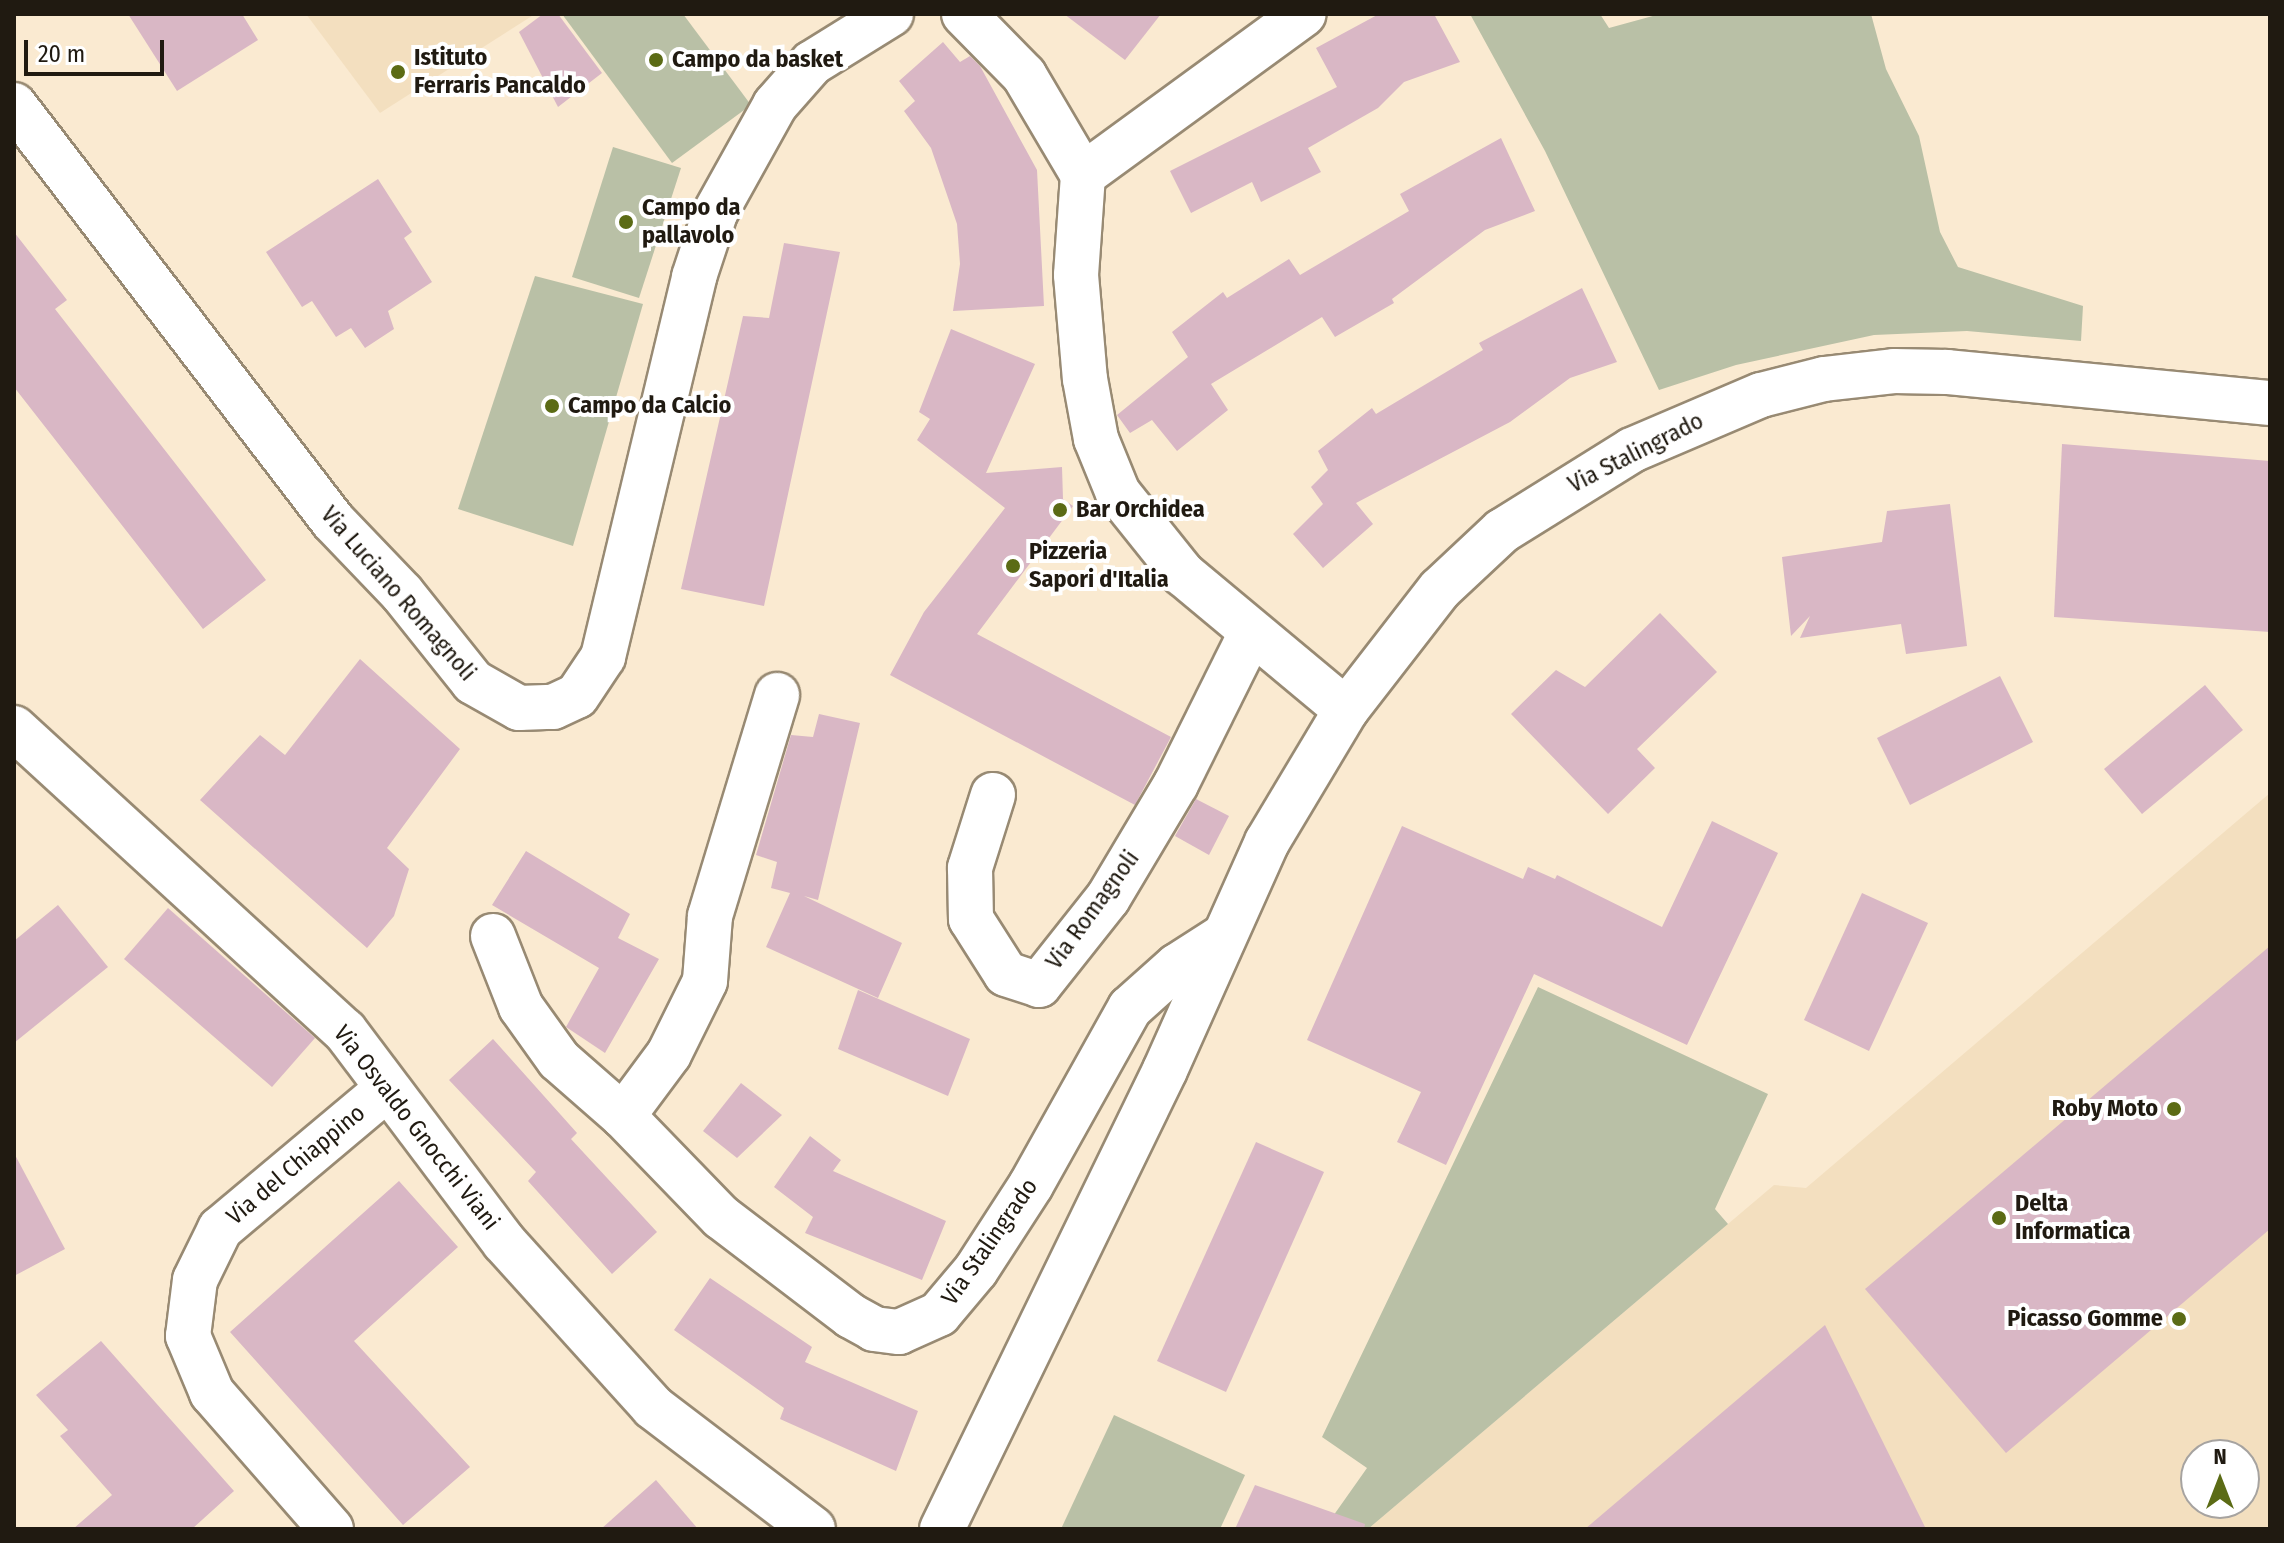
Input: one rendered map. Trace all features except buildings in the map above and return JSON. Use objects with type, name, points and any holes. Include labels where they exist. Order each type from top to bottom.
[{"type":"street","name":"Via Luciano Romagnoli","points":[[14,105],[333,521],[402,593],[473,682],[519,708],[553,707],[577,696],[603,657],[665,391],[715,213],[775,105],[812,63],[891,14]]},
{"type":"street","points":[[964,14],[1024,75],[1083,175],[1076,275],[1088,404],[1105,466],[1147,534],[1183,574],[1346,710]]},
{"type":"street","points":[[1083,175],[1304,14]]},
{"type":"street","name":"Via Stalingrado","points":[[942,1529],[1165,1070],[1267,842],[1346,710],[1440,589],[1502,531],[1632,450],[1761,395],[1824,379],[1894,371],[2270,403]]},
{"type":"street","name":"Via Romagnoli","points":[[993,795],[970,868],[971,919],[1006,974],[1039,985],[1108,898],[1176,784],[1251,633]]},
{"type":"street","points":[[623,1116],[669,1054],[705,981],[710,916],[777,695]]},
{"type":"street","name":"Via Osvaldo Gnocchi Viani","points":[[14,728],[345,1031],[504,1242],[653,1407],[813,1529]]},
{"type":"street","name":"Via Stalingrado","points":[[493,936],[536,1034],[623,1116],[721,1217],[851,1316],[874,1329],[899,1332],[920,1327],[939,1314],[996,1241],[1130,1008],[1165,975],[1224,936]]},
{"type":"street","name":"Via del Chiappino","points":[[331,1529],[212,1393],[188,1336],[195,1280],[220,1229],[387,1089]]},
{"type":"shaded area","name":"Istituto Ferraris Pancaldo","points":[[306,14],[535,14],[380,113]]},
{"type":"shaded area","points":[[2270,793],[2270,1529],[1368,1529],[1774,1185],[1806,1188]]},
{"type":"green space","name":"Campo da basket","points":[[562,14],[683,14],[751,105],[672,163]]},
{"type":"green space","points":[[1470,14],[1600,14],[1609,28],[1660,14],[1871,14],[1886,69],[1919,136],[1940,232],[1958,267],[2083,306],[2081,341],[1967,331],[1874,335],[1736,365],[1659,390],[1545,151]]},
{"type":"green space","name":"Campo da pallavolo","points":[[613,147],[681,168],[639,298],[572,277]]},
{"type":"green space","name":"Campo da Calcio","points":[[535,276],[643,304],[573,546],[458,509]]},
{"type":"green space","points":[[1538,987],[1768,1094],[1715,1209],[1728,1224],[1368,1529],[1339,1529],[1331,1519],[1367,1468],[1322,1437]]},
{"type":"green space","points":[[1114,1415],[1245,1475],[1220,1529],[1061,1529]]},
{"type":"place","name":"Campo da basket","points":[[656,60]]},
{"type":"place","name":"Istituto Ferraris Pancaldo","points":[[398,72]]},
{"type":"place","name":"Campo da pallavolo","points":[[626,222]]},
{"type":"place","name":"Campo da Calcio","points":[[552,406]]},
{"type":"place","name":"Bar Orchidea","points":[[1060,510]]},
{"type":"place","name":"Pizzeria Sapori d'Italia","points":[[1013,566]]},
{"type":"place","name":"Roby Moto","points":[[2174,1109]]},
{"type":"place","name":"Delta Informatica","points":[[1999,1218]]},
{"type":"place","name":"Picasso Gomme","points":[[2179,1319]]}]
